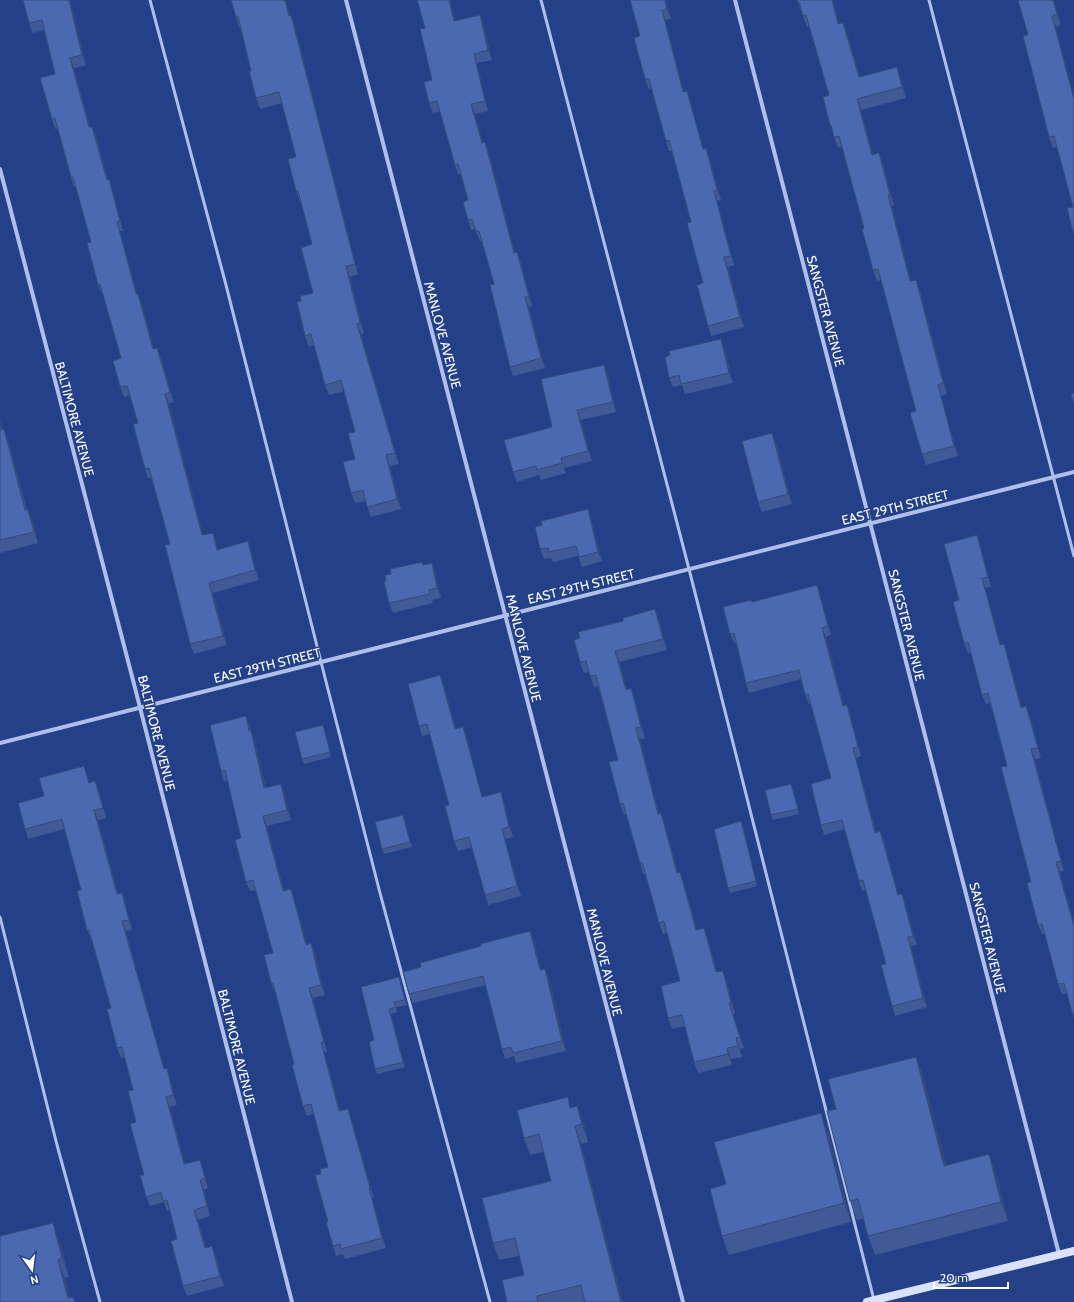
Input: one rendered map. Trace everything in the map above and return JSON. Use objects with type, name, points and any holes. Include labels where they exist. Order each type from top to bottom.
[{"type":"main road","points":[[870,1301],[1074,1251]]},
{"type":"street","name":"MANLOVE AVENUE","points":[[346,0],[683,1302]]},
{"type":"street","name":"SANGSTER AVENUE","points":[[735,0],[1059,1254]]},
{"type":"street","name":"BALTIMORE AVENUE","points":[[0,170],[140,707],[292,1302]]},
{"type":"street","name":"EAST 29TH STREET","points":[[0,743],[1074,472]]},
{"type":"lane","points":[[150,0],[226,285],[320,662],[380,893],[490,1302]]},
{"type":"lane","points":[[541,0],[689,569],[870,1301]]},
{"type":"lane","points":[[929,0],[1074,556]]},
{"type":"lane","points":[[0,917],[57,1145],[100,1302]]},
{"type":"building","points":[[23,0],[69,0],[82,55],[70,58],[89,127],[92,127],[107,180],[109,179],[120,221],[117,222],[136,294],[138,294],[153,349],[157,348],[170,392],[165,394],[202,535],[213,533],[217,550],[248,541],[255,570],[209,583],[223,636],[190,644],[165,545],[170,544],[149,468],[145,469],[133,424],[138,423],[127,386],[120,387],[113,361],[121,358],[100,284],[98,285],[87,243],[91,242],[55,118],[52,119],[40,78],[55,74],[42,20],[29,23]]},
{"type":"building","points":[[231,0],[285,0],[289,16],[291,15],[355,264],[346,266],[360,323],[357,324],[395,453],[386,455],[397,499],[367,507],[363,490],[351,493],[343,462],[355,459],[348,433],[355,432],[341,380],[325,385],[311,334],[305,336],[297,302],[301,301],[300,296],[313,293],[301,248],[312,244],[288,159],[296,157],[279,92],[256,98],[238,16],[236,17]]},
{"type":"building","points":[[417,0],[449,0],[454,21],[480,15],[488,50],[474,54],[485,101],[471,104],[482,143],[485,142],[514,253],[517,252],[529,297],[525,297],[541,358],[510,367],[490,285],[494,284],[479,231],[476,231],[472,219],[468,220],[463,202],[468,200],[458,164],[455,165],[437,101],[429,103],[424,82],[432,80],[420,29],[425,28]]},
{"type":"building","points":[[630,0],[665,0],[667,9],[662,10],[683,92],[687,91],[703,149],[706,148],[717,190],[714,191],[731,256],[724,257],[740,317],[708,326],[697,285],[703,283],[687,223],[691,222],[669,140],[666,141],[649,79],[645,79],[634,38],[640,36]]},
{"type":"building","points":[[797,0],[832,0],[838,24],[843,23],[859,77],[897,67],[902,87],[857,99],[872,155],[879,153],[910,281],[916,280],[943,383],[938,385],[954,446],[922,454],[910,413],[916,411],[878,269],[873,270],[862,229],[864,228],[839,136],[834,137],[830,125],[823,97],[829,95],[806,15],[803,16]]},
{"type":"building","points":[[1018,0],[1053,0],[1057,14],[1052,16],[1074,99],[1074,236],[1067,208],[1073,207],[1054,136],[1049,137],[1023,36],[1028,35]]},
{"type":"building","points":[[721,339],[729,373],[681,384],[679,375],[669,378],[665,357],[670,355],[669,351]]},
{"type":"building","points":[[604,365],[613,402],[577,410],[588,451],[561,458],[562,463],[537,470],[536,466],[513,472],[504,440],[552,427],[541,379]]},
{"type":"building","points":[[1074,393],[1074,405],[1071,394]]},
{"type":"building","points":[[0,425],[1,430],[4,429],[25,510],[28,510],[34,532],[0,540]]},
{"type":"building","points":[[772,433],[788,494],[758,502],[742,441]]},
{"type":"building","points":[[588,509],[598,552],[579,557],[576,546],[549,552],[548,548],[540,549],[535,527],[542,525],[541,521]]},
{"type":"building","points":[[977,535],[988,577],[982,578],[1000,645],[1004,644],[1021,708],[1026,706],[1038,748],[1031,749],[1061,861],[1056,862],[1074,926],[1074,1019],[1064,983],[1058,984],[1042,924],[1038,925],[1027,883],[1031,882],[1001,767],[1007,766],[988,693],[982,695],[968,642],[964,643],[953,602],[959,600],[944,544]]},
{"type":"building","points":[[422,562],[423,565],[432,563],[437,588],[429,590],[430,594],[389,603],[384,582],[386,581],[385,575],[391,574],[390,569]]},
{"type":"building","points":[[817,585],[828,626],[822,628],[843,706],[847,705],[858,747],[853,748],[875,833],[880,831],[898,895],[902,894],[913,936],[908,937],[923,998],[892,1006],[881,965],[886,964],[863,880],[859,881],[842,820],[821,825],[811,784],[831,778],[808,694],[805,695],[799,670],[746,683],[734,633],[730,634],[723,607],[751,600],[752,602]]},
{"type":"building","points":[[655,609],[663,639],[615,651],[626,690],[631,688],[641,727],[636,728],[658,814],[661,813],[677,873],[680,872],[696,930],[704,928],[716,972],[723,971],[731,1003],[729,1003],[740,1037],[736,1038],[738,1046],[727,1048],[728,1054],[694,1062],[682,1015],[668,1018],[661,986],[680,981],[664,921],[659,923],[642,862],[640,863],[623,803],[620,804],[609,762],[618,760],[596,675],[590,676],[586,661],[580,662],[574,640],[580,638],[578,632],[623,621],[623,618]]},
{"type":"building","points":[[440,675],[455,729],[463,727],[482,797],[501,792],[509,827],[502,829],[517,886],[485,895],[469,837],[454,841],[445,806],[449,805],[427,724],[419,726],[408,684]]},
{"type":"building","points":[[246,716],[249,731],[251,731],[264,788],[281,784],[287,810],[263,816],[283,891],[291,889],[306,945],[311,943],[321,985],[309,988],[324,1042],[321,1042],[339,1111],[348,1109],[382,1238],[341,1249],[340,1244],[333,1246],[326,1222],[328,1222],[315,1175],[321,1174],[320,1169],[328,1167],[311,1104],[303,1106],[292,1065],[294,1064],[273,983],[271,983],[264,955],[273,953],[253,880],[246,882],[235,840],[241,838],[225,770],[221,771],[210,725]]},
{"type":"building","points":[[323,725],[330,752],[302,759],[295,732]]},
{"type":"building","points":[[84,766],[89,783],[95,781],[103,808],[94,810],[117,894],[122,893],[129,920],[122,921],[164,1069],[167,1068],[173,1095],[166,1097],[184,1164],[200,1160],[205,1178],[200,1180],[207,1206],[194,1210],[205,1248],[212,1246],[220,1276],[183,1286],[171,1241],[177,1239],[167,1200],[163,1201],[161,1192],[146,1197],[140,1175],[144,1175],[130,1124],[136,1122],[128,1091],[133,1090],[122,1047],[117,1048],[107,1009],[111,1008],[89,930],[87,930],[77,891],[81,890],[62,819],[25,829],[18,803],[44,796],[39,778]]},
{"type":"building","points":[[791,784],[798,809],[771,815],[765,790]]},
{"type":"building","points":[[403,815],[410,842],[382,849],[375,822]]},
{"type":"building","points":[[741,821],[756,881],[728,888],[714,829]]},
{"type":"building","points":[[530,931],[540,970],[545,969],[562,1041],[513,1053],[511,1047],[502,1049],[483,976],[409,994],[403,972],[421,967],[420,963],[481,946],[480,944]]},
{"type":"building","points":[[399,977],[405,1000],[394,1002],[396,1007],[389,1009],[403,1062],[375,1069],[369,1042],[374,1040],[361,987]]},
{"type":"building","points":[[916,1057],[944,1166],[989,1154],[1001,1202],[868,1236],[858,1199],[850,1201],[827,1111],[836,1109],[828,1079]]},
{"type":"building","points":[[568,1097],[570,1108],[577,1106],[582,1124],[575,1126],[621,1302],[585,1302],[581,1285],[537,1296],[538,1302],[507,1302],[502,1280],[524,1275],[515,1238],[493,1243],[482,1198],[551,1181],[539,1134],[524,1138],[517,1110]]},
{"type":"building","points":[[821,1113],[844,1203],[722,1236],[710,1189],[726,1184],[714,1142]]},
{"type":"building","points":[[53,1223],[62,1258],[58,1260],[68,1298],[73,1297],[75,1302],[0,1302],[0,1236]]}]
